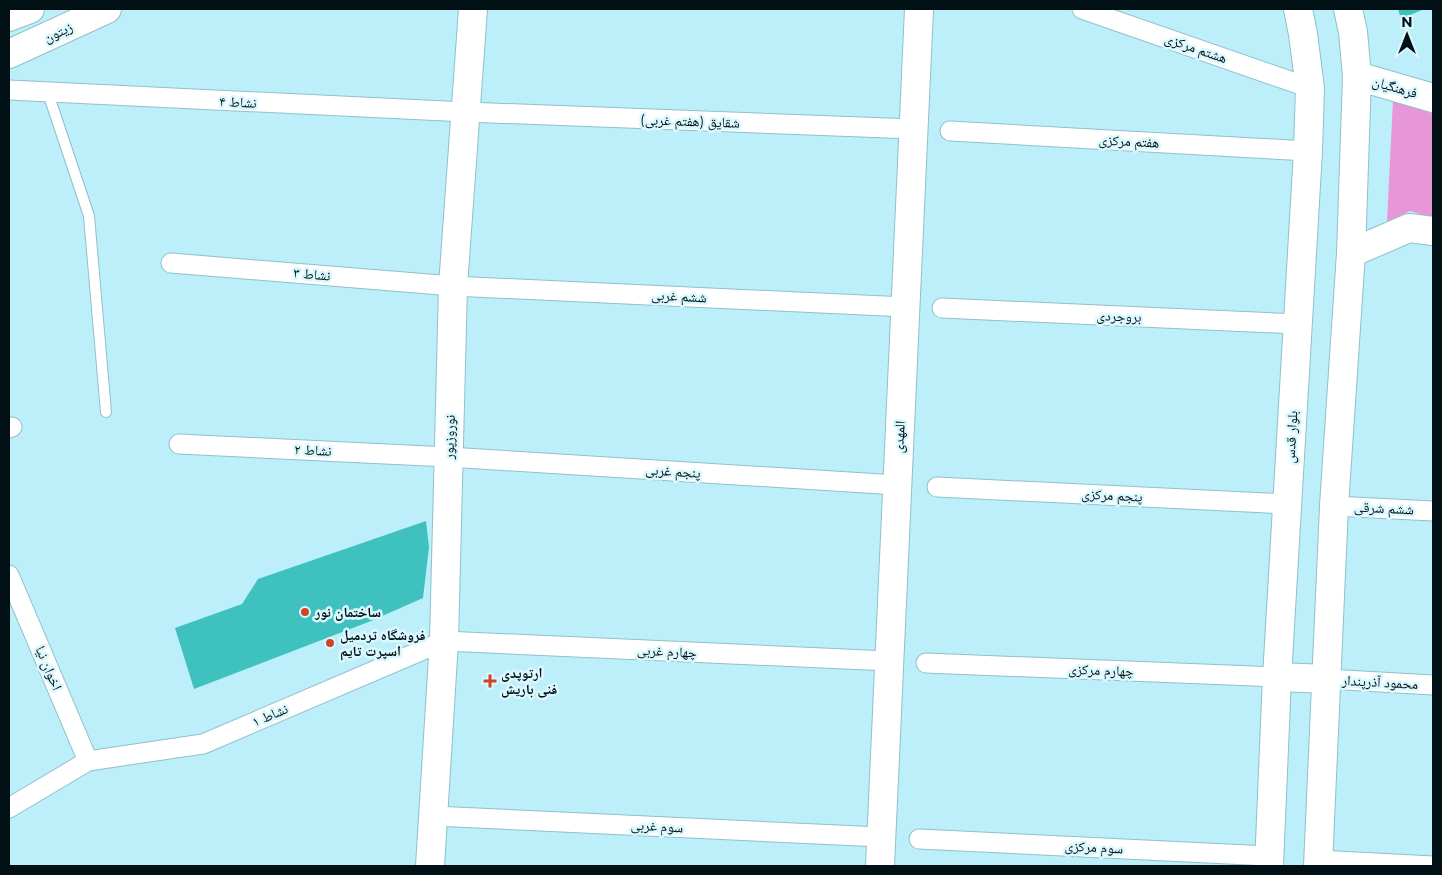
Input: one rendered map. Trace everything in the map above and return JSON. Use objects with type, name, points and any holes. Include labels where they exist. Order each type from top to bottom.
[{"type":"street","points":[[9,17],[30,9]]},
{"type":"street","name":"زیتون","points":[[9,54],[107,9]]},
{"type":"street","name":"نوروزپور","points":[[430,866],[444,641],[453,286],[473,9]]},
{"type":"street","name":"المهدی","points":[[880,866],[919,9]]},
{"type":"street","name":"هشتم مرکزی","points":[[1082,9],[1310,88]]},
{"type":"street","name":"بلوار قدس","points":[[1269,861],[1277,677],[1308,151],[1310,88],[1298,9]]},
{"type":"street","points":[[1348,9],[1353,32],[1356,76],[1351,253],[1334,506],[1318,863],[1433,866]]},
{"type":"street","name":"فرهنگیان","points":[[1356,76],[1433,98]]},
{"type":"street","name":"نشاط ۴","points":[[9,90],[466,112]]},
{"type":"street","name":"شقایق (هفتم غربی)","points":[[466,112],[914,129]]},
{"type":"street","name":"هفتم مرکزی","points":[[950,131],[1308,151]]},
{"type":"street","points":[[1351,253],[1409,228],[1433,231]]},
{"type":"street","name":"نشاط ۳","points":[[171,263],[453,286]]},
{"type":"street","name":"ششم غربی","points":[[453,286],[906,307]]},
{"type":"street","name":"بروجردی","points":[[942,308],[1297,324]]},
{"type":"street","name":"نشاط ۲","points":[[179,444],[448,457]]},
{"type":"street","name":"پنجم غربی","points":[[448,457],[897,485]]},
{"type":"street","name":"پنجم مرکزی","points":[[937,487],[1288,504]]},
{"type":"street","name":"ششم شرقی","points":[[1334,506],[1433,511]]},
{"type":"street","name":"اخوان نیا","points":[[9,575],[88,761]]},
{"type":"street","name":"چهارم غربی","points":[[444,641],[889,661]]},
{"type":"street","name":"نشاط ۱","points":[[88,761],[203,744],[420,653],[444,641]]},
{"type":"street","name":"چهارم مرکزی","points":[[926,663],[1277,677]]},
{"type":"street","points":[[1277,677],[1327,679]]},
{"type":"street","name":"محمود آذرپندار","points":[[1327,679],[1433,685]]},
{"type":"street","points":[[9,808],[88,761]]},
{"type":"street","name":"سوم غربی","points":[[433,816],[881,837]]},
{"type":"street","name":"سوم مرکزی","points":[[919,839],[1269,861]]},
{"type":"lane","points":[[48,93],[89,216],[106,412]]},
{"type":"shaded area","points":[[1393,100],[1433,114],[1433,218],[1410,211],[1387,222]]},
{"type":"building","points":[[1398,9],[1424,9],[1401,19]]},
{"type":"building","name":"ساختمان نور","points":[[426,521],[429,547],[423,598],[371,621],[194,689],[175,628],[242,604],[258,579]]},
{"type":"place","name":"ساختمان نور","points":[[305,612]]},
{"type":"place","name":"فروشگاه تردمیل اسپرت تایم","points":[[330,643]]},
{"type":"place","name":"ارتوپدی فنی باریش","points":[[490,681]]}]
